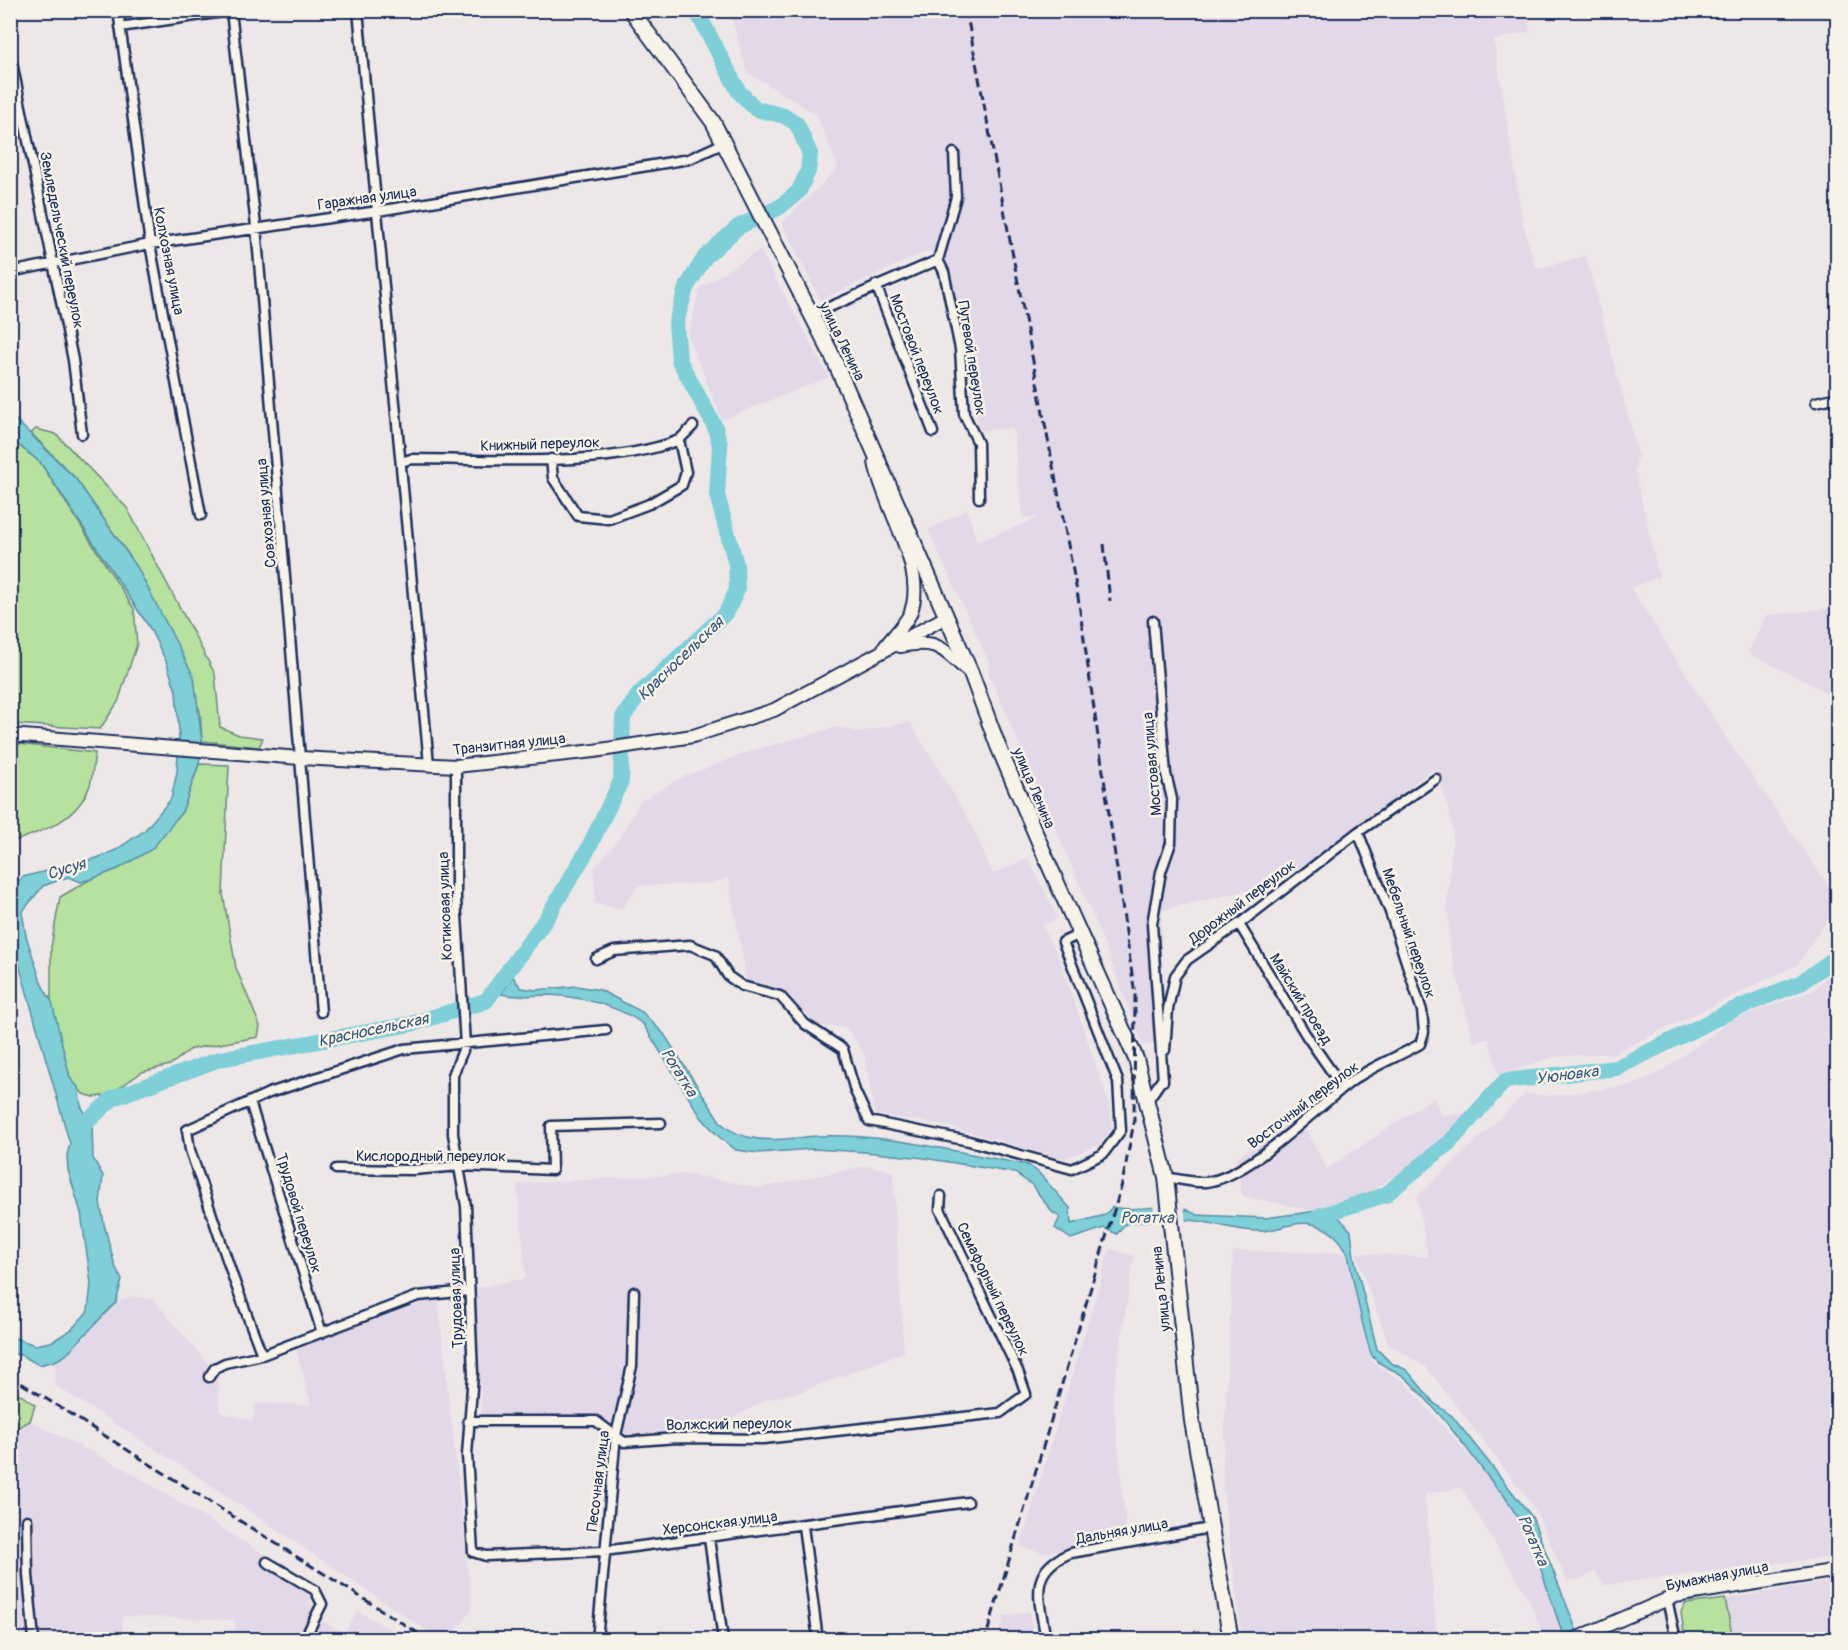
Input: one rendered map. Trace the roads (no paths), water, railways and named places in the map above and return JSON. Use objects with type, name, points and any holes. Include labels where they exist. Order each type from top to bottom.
[{"type":"main road","name":"улица Ленина","points":[[631,10],[698,99],[724,143],[831,353],[971,673],[998,746],[1121,1022],[1148,1100],[1166,1184],[1192,1421],[1231,1640]]},
{"type":"main road","points":[[873,448],[879,484],[913,568],[914,596],[910,614],[881,651]]},
{"type":"main road","name":"Транзитная улица","points":[[10,735],[300,758],[456,766],[601,749],[693,736],[774,710],[946,617]]},
{"type":"main road","points":[[881,651],[924,642],[939,645],[971,673]]},
{"type":"main road","name":"Бумажная улица","points":[[1573,1640],[1667,1599],[1838,1570]]},
{"type":"street","name":"Колхозная улица","points":[[118,10],[150,244],[201,515]]},
{"type":"street","points":[[358,10],[429,764]]},
{"type":"street","points":[[120,27],[234,11]]},
{"type":"street","name":"Совхозная улица","points":[[234,11],[256,226],[321,1012]]},
{"type":"street","name":"Земледельческий переулок","points":[[10,53],[77,385],[82,434]]},
{"type":"street","name":"Гаражная улица","points":[[10,272],[256,226],[378,211],[689,159],[724,143]]},
{"type":"street","points":[[811,315],[938,260],[956,197],[954,153]]},
{"type":"street","name":"Путевой переулок","points":[[938,260],[944,272],[960,349],[964,414],[978,443],[979,498]]},
{"type":"street","name":"Мостовой переулок","points":[[876,285],[933,432]]},
{"type":"street","points":[[1816,402],[1838,397]]},
{"type":"street","points":[[550,459],[553,478],[578,516],[609,519],[649,504],[682,485],[686,472],[679,440],[693,426]]},
{"type":"street","name":"Книжный переулок","points":[[401,462],[411,459],[550,459],[624,454],[679,440]]},
{"type":"street","name":"Мостовая улица","points":[[1153,621],[1166,774],[1172,799],[1171,843],[1161,872],[1152,924],[1163,1081]]},
{"type":"street","name":"Котиковая улица","points":[[456,766],[456,899],[465,1045]]},
{"type":"street","name":"Дорожный переулок","points":[[1163,1081],[1168,1009],[1175,976],[1187,960],[1239,924],[1358,832],[1436,779]]},
{"type":"street","name":"Мебельный переулок","points":[[1358,832],[1390,912],[1422,1011],[1424,1032],[1420,1044]]},
{"type":"street","name":"Майский проезд","points":[[1239,924],[1306,1035],[1343,1088]]},
{"type":"street","points":[[596,959],[614,951],[671,945],[690,945],[715,955],[728,976],[742,986],[780,996],[805,1024],[843,1048],[855,1091],[869,1121],[969,1141],[1072,1169],[1103,1154],[1121,1131],[1118,1081],[1063,942],[1080,934]]},
{"type":"street","points":[[262,1355],[190,1150],[187,1130],[270,1093],[404,1049],[606,1030]]},
{"type":"street","name":"Восточный переулок","points":[[1166,1184],[1206,1182],[1227,1176],[1278,1143],[1343,1088],[1420,1044]]},
{"type":"street","name":"Трудовая улица","points":[[465,1045],[453,1075],[453,1134],[466,1206],[473,1374],[466,1455],[473,1552]]},
{"type":"street","points":[[1148,1100],[1163,1081]]},
{"type":"street","name":"Трудовой переулок","points":[[250,1102],[322,1333]]},
{"type":"street","name":"Кислородный переулок","points":[[336,1170],[413,1170],[460,1166],[552,1170],[551,1126],[661,1123]]},
{"type":"street","name":"Семафорный переулок","points":[[941,1196],[940,1209],[1018,1371],[1026,1394]]},
{"type":"street","points":[[210,1377],[215,1368],[225,1363],[262,1355],[418,1296],[468,1291]]},
{"type":"street","name":"Песочная улица","points":[[597,1640],[603,1551],[616,1435],[632,1366],[634,1292]]},
{"type":"street","name":"Волжский переулок","points":[[468,1421],[596,1421],[624,1442],[677,1438],[763,1439],[1000,1413],[1026,1394]]},
{"type":"street","name":"Херсонская улица","points":[[473,1552],[486,1556],[603,1551],[803,1526],[968,1502]]},
{"type":"street","points":[[27,1520],[28,1575],[34,1640]]},
{"type":"street","points":[[803,1526],[818,1640]]},
{"type":"street","name":"Дальняя улица","points":[[1046,1640],[1039,1594],[1044,1571],[1054,1559],[1071,1553],[1210,1528]]},
{"type":"street","points":[[709,1538],[723,1640]]},
{"type":"street","points":[[267,1562],[315,1590],[322,1604],[304,1640]]},
{"type":"street","points":[[1667,1599],[1676,1638]]},
{"type":"water","name":"Сусуя","points":[[11,415],[76,479],[137,567],[194,677],[202,741],[199,764],[182,812],[152,849],[118,869],[91,879],[81,882],[68,877],[43,886],[22,912],[26,936],[42,985],[52,1002],[70,1078],[78,1087],[81,1106],[92,1124],[93,1158],[103,1176],[100,1202],[104,1224],[115,1266],[122,1280],[116,1302],[66,1355],[55,1361],[39,1365],[21,1355],[11,1354],[10,1336],[35,1345],[51,1342],[71,1330],[88,1311],[91,1283],[81,1213],[68,1170],[67,1155],[70,1144],[11,936],[11,896],[15,884],[23,877],[97,858],[116,850],[145,830],[171,799],[177,772],[179,732],[176,691],[166,661],[149,627],[40,462],[11,439]]},
{"type":"water","name":"Рогатка","points":[[513,977],[521,988],[536,990],[577,986],[600,990],[642,1012],[664,1034],[721,1123],[743,1136],[768,1140],[818,1136],[871,1138],[923,1145],[1028,1165],[1038,1172],[1070,1208],[1071,1224],[1105,1215],[1112,1207],[1133,1209],[1166,1207],[1188,1210],[1197,1215],[1265,1218],[1325,1210],[1338,1216],[1351,1231],[1354,1257],[1377,1349],[1391,1363],[1407,1370],[1434,1403],[1452,1416],[1532,1517],[1580,1639],[1563,1635],[1530,1537],[1502,1492],[1497,1489],[1454,1432],[1419,1392],[1403,1376],[1373,1357],[1363,1326],[1348,1255],[1343,1245],[1332,1233],[1309,1223],[1254,1231],[1198,1221],[1162,1220],[1125,1224],[1117,1234],[1104,1228],[1071,1239],[1055,1228],[1060,1217],[1052,1212],[1032,1185],[1015,1173],[924,1158],[865,1152],[812,1149],[758,1153],[736,1150],[717,1135],[701,1117],[643,1024],[611,1007],[585,1000],[548,995],[501,994]]},
{"type":"waterway","name":"Красносельская","points":[[88,1121],[113,1098],[220,1059],[411,1024],[486,1001],[546,919],[588,849],[621,781],[623,717],[640,693],[726,613],[737,590],[736,564],[717,495],[720,445],[715,427],[679,360],[676,323],[686,288],[705,257],[738,227],[780,207],[799,191],[808,171],[810,154],[797,124],[785,116],[756,109],[739,92],[696,10]]},
{"type":"waterway","name":"Уюновка","points":[[1319,1216],[1385,1195],[1450,1142],[1505,1081],[1616,1068],[1735,1009],[1800,983],[1838,956]]},
{"type":"railway","points":[[966,10],[1078,597],[1135,995],[1134,1122],[1122,1184],[985,1640]]},
{"type":"railway","points":[[1104,544],[1110,601]]},
{"type":"railway","points":[[10,1376],[429,1640]]}]
